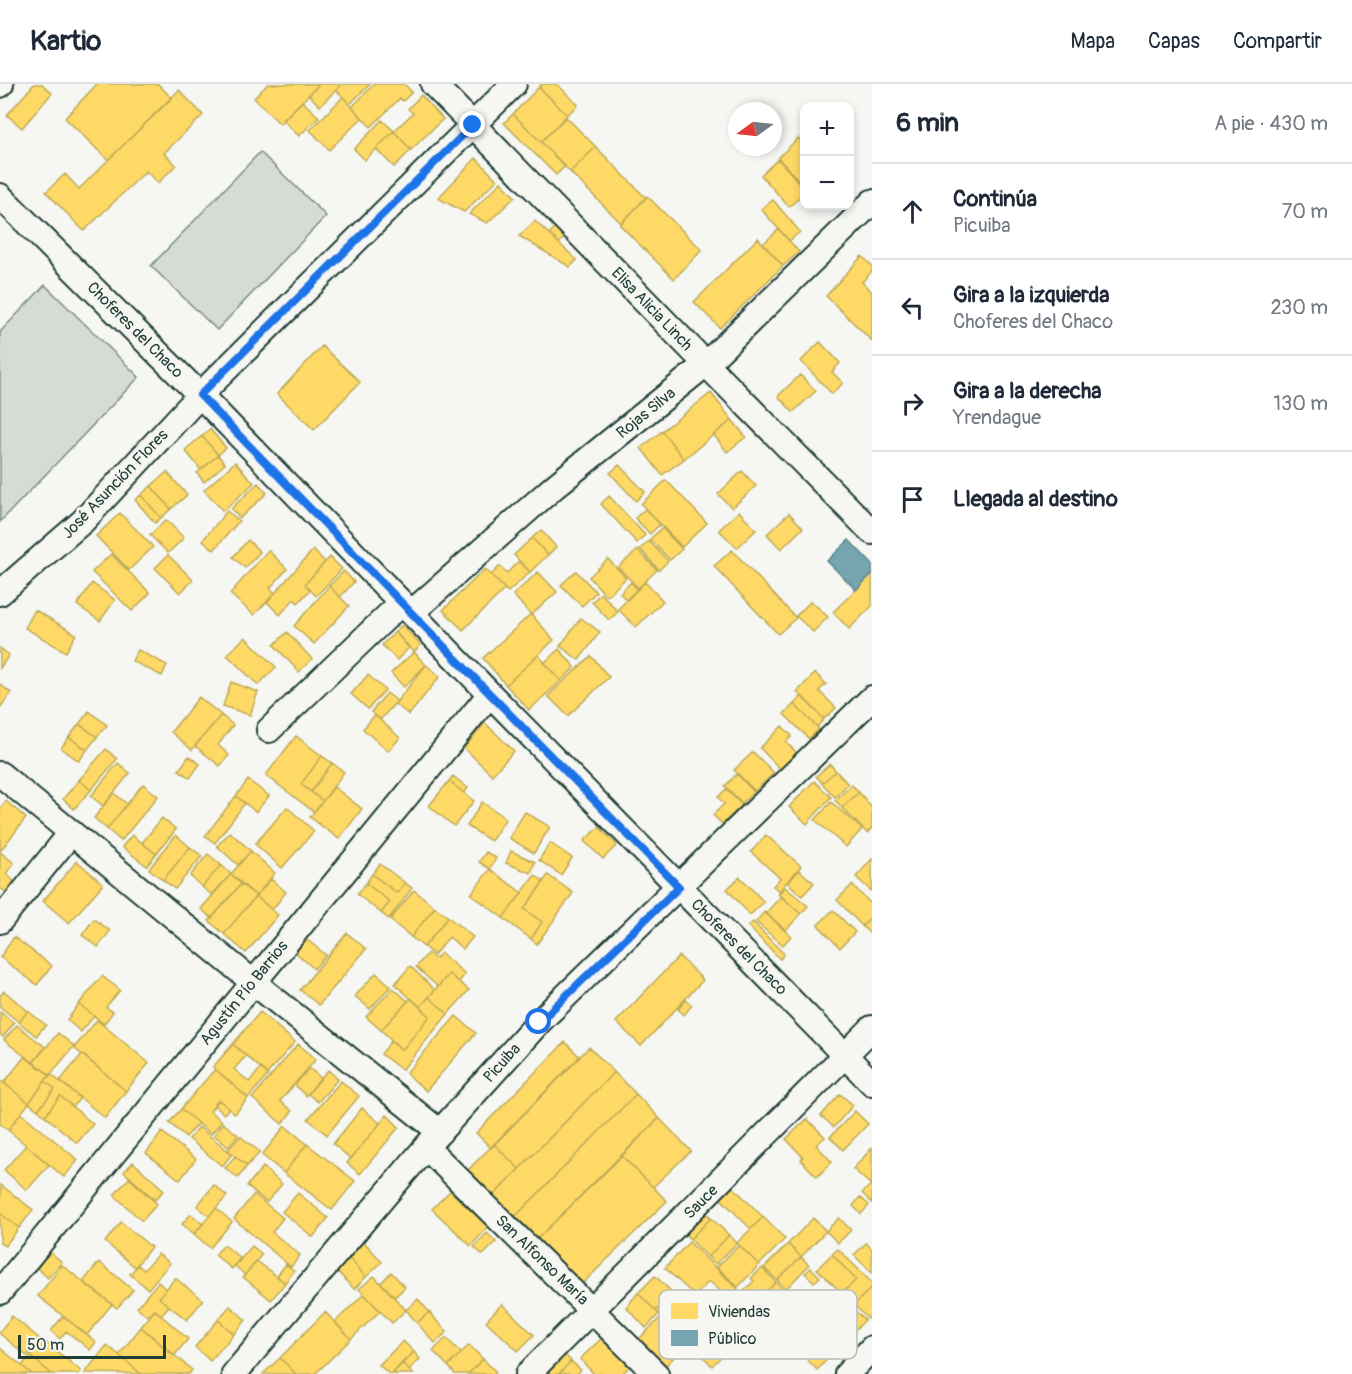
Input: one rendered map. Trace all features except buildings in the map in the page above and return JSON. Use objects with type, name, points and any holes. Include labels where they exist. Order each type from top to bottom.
[{"type":"street","name":"Elisa Alicia Linch","points":[[433,84],[872,532]]},
{"type":"street","name":"José Asunción Flores","points":[[0,593],[83,521],[200,395],[514,84]]},
{"type":"street","name":"Choferes del Chaco","points":[[0,196],[200,395],[872,1083]]},
{"type":"street","name":"Rojas Silva","points":[[269,730],[406,608],[706,364],[872,202]]},
{"type":"street","name":"Agustín Pío Barrios","points":[[0,1292],[490,694]]},
{"type":"street","name":"Picuiba","points":[[234,1374],[433,1140],[539,1022],[872,698]]},
{"type":"street","name":"San Alfonso María","points":[[0,774],[253,982],[433,1140],[593,1310],[657,1374]]},
{"type":"street","points":[[0,921],[71,833]]},
{"type":"street","name":"Sauce","points":[[528,1374],[872,1028]]},
{"type":"street","points":[[847,1374],[872,1348]]},
{"type":"shaded area","points":[[260,152],[326,216],[217,330],[151,266]]},
{"type":"shaded area","points":[[45,285],[139,377],[0,522],[0,332]]},
{"type":"route","points":[[473,125],[200,395],[679,887],[539,1022]]}]
